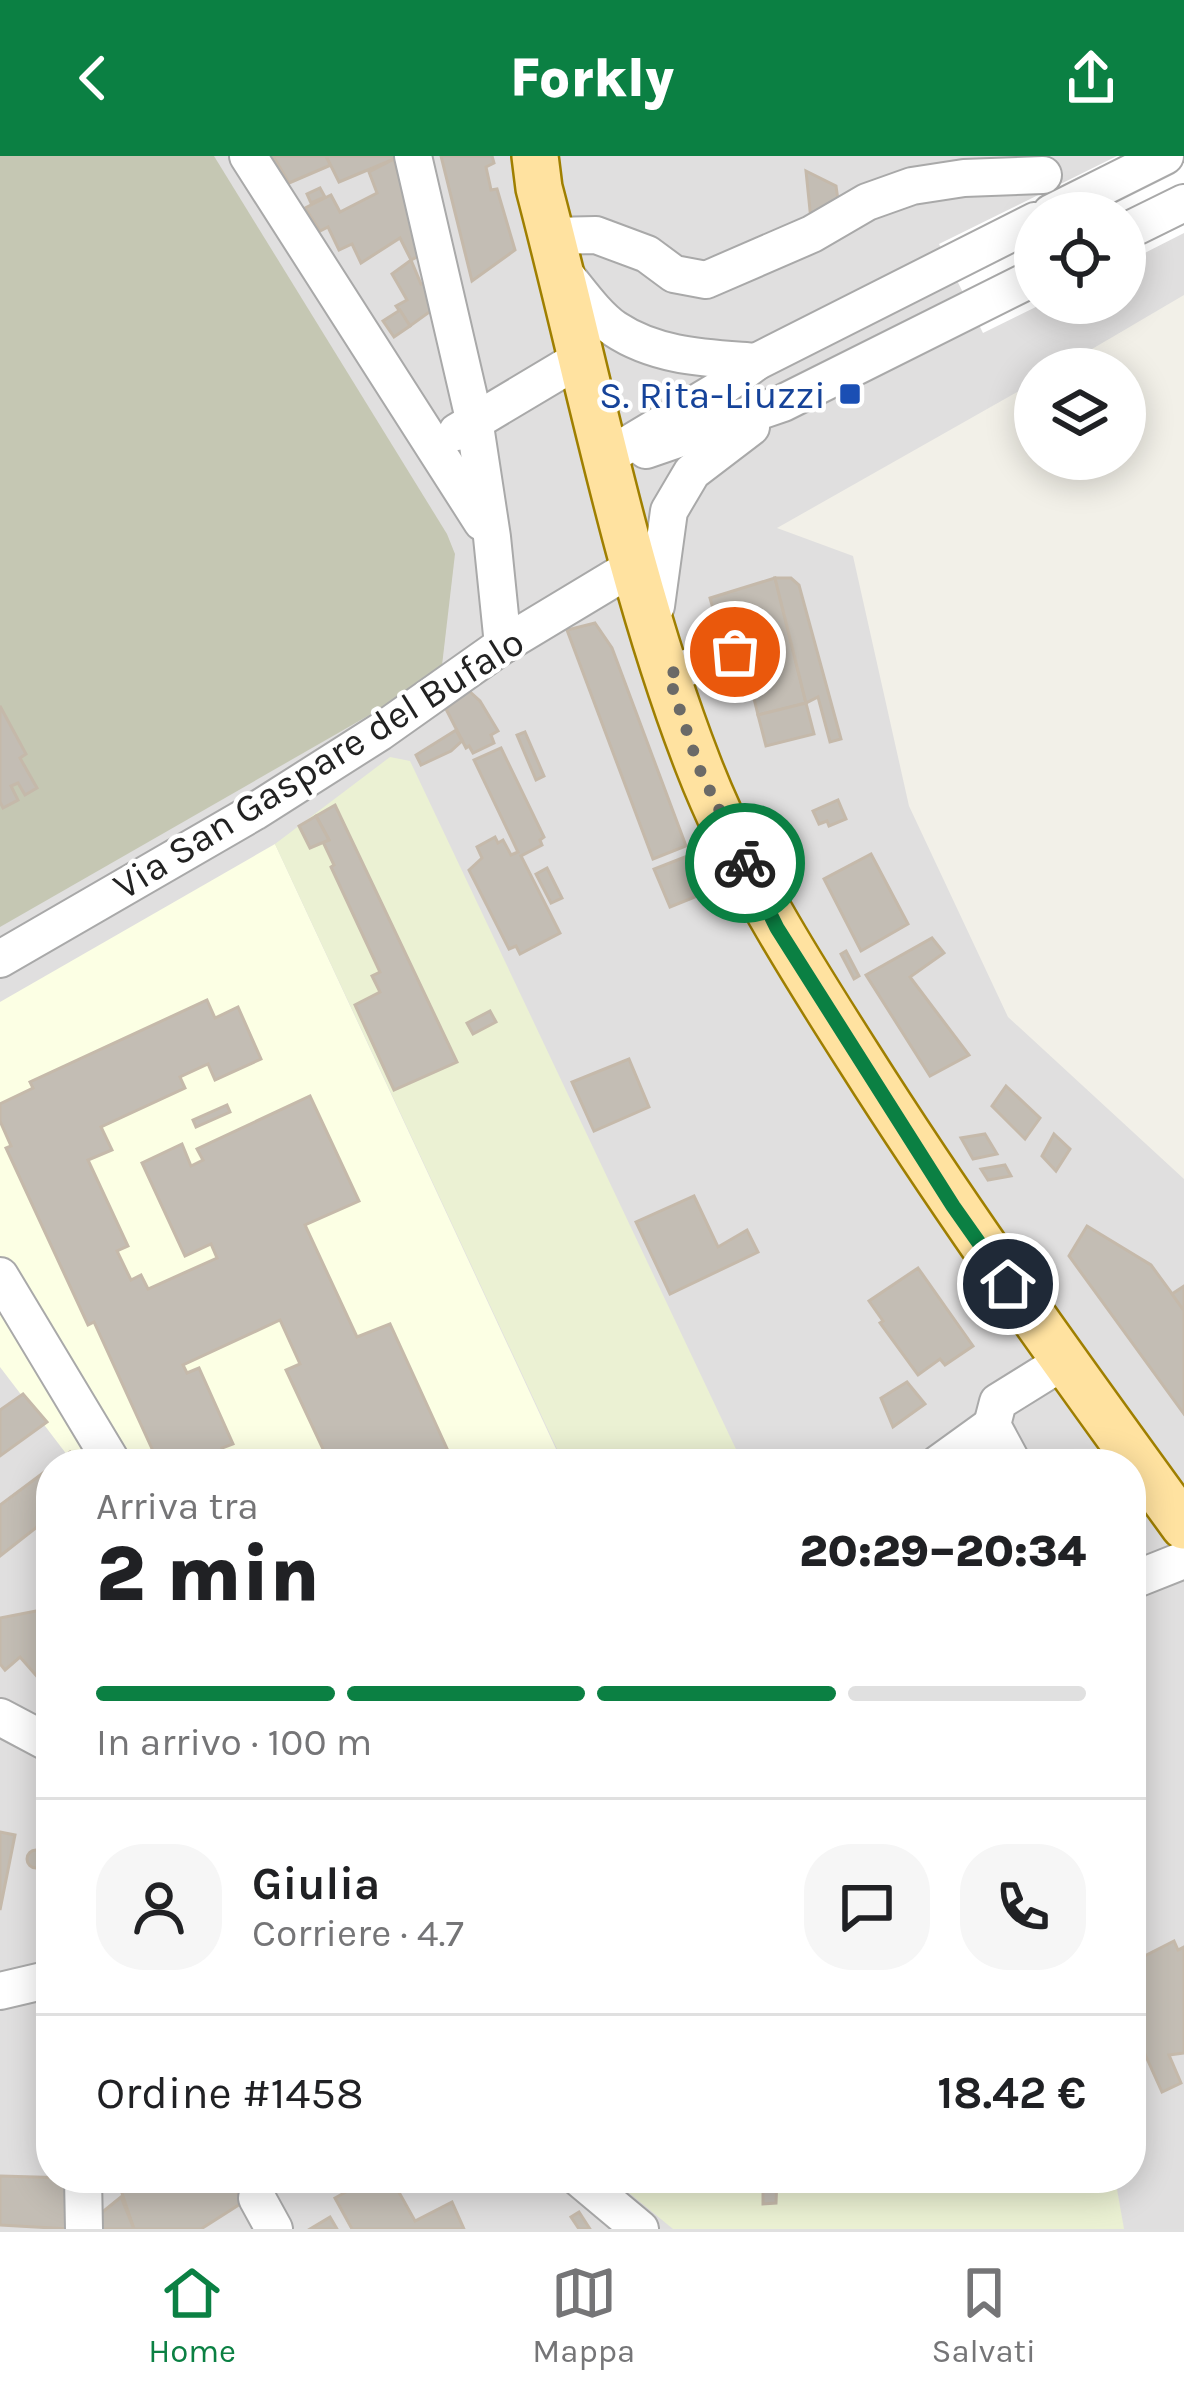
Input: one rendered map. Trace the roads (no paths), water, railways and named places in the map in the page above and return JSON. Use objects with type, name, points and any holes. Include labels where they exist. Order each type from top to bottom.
[{"type":"main road","points":[[535,156],[607,457],[699,768],[777,928],[953,1206],[1128,1449]]},
{"type":"main road","points":[[1146,1474],[1184,1526]]},
{"type":"street","points":[[248,156],[492,537]]},
{"type":"street","points":[[412,156],[474,419],[503,645]]},
{"type":"street","points":[[1093,192],[1166,156]]},
{"type":"street","points":[[756,362],[691,357],[648,346],[614,328],[555,252],[596,235],[647,254],[674,274],[706,280],[812,234],[867,202],[912,186],[964,178],[1043,175]]},
{"type":"street","points":[[1146,222],[1184,203]]},
{"type":"street","points":[[607,457],[756,362],[1014,231]]},
{"type":"street","points":[[911,283],[934,327]]},
{"type":"street","points":[[607,457],[660,447],[783,404],[1014,288]]},
{"type":"street","points":[[432,442],[581,358]]},
{"type":"street","points":[[654,628],[669,511],[692,472],[783,404]]},
{"type":"street","name":"Via San Gaspare del Bufalo","points":[[0,959],[254,812],[380,732],[503,645],[636,565]]},
{"type":"street","points":[[668,674],[735,652]]},
{"type":"street","points":[[0,1276],[104,1449]]},
{"type":"street","points":[[959,1449],[992,1425],[998,1402],[1064,1361]]},
{"type":"street","points":[[992,1425],[1005,1449]]},
{"type":"street","points":[[1146,1575],[1184,1560]]},
{"type":"street","points":[[0,1718],[36,1736]]},
{"type":"street","points":[[0,1990],[36,1982]]},
{"type":"street","points":[[83,2193],[84,2229]]},
{"type":"street","points":[[596,2193],[640,2229]]},
{"type":"place","name":"S. Rita-Liuzzi","points":[[850,394]]}]
